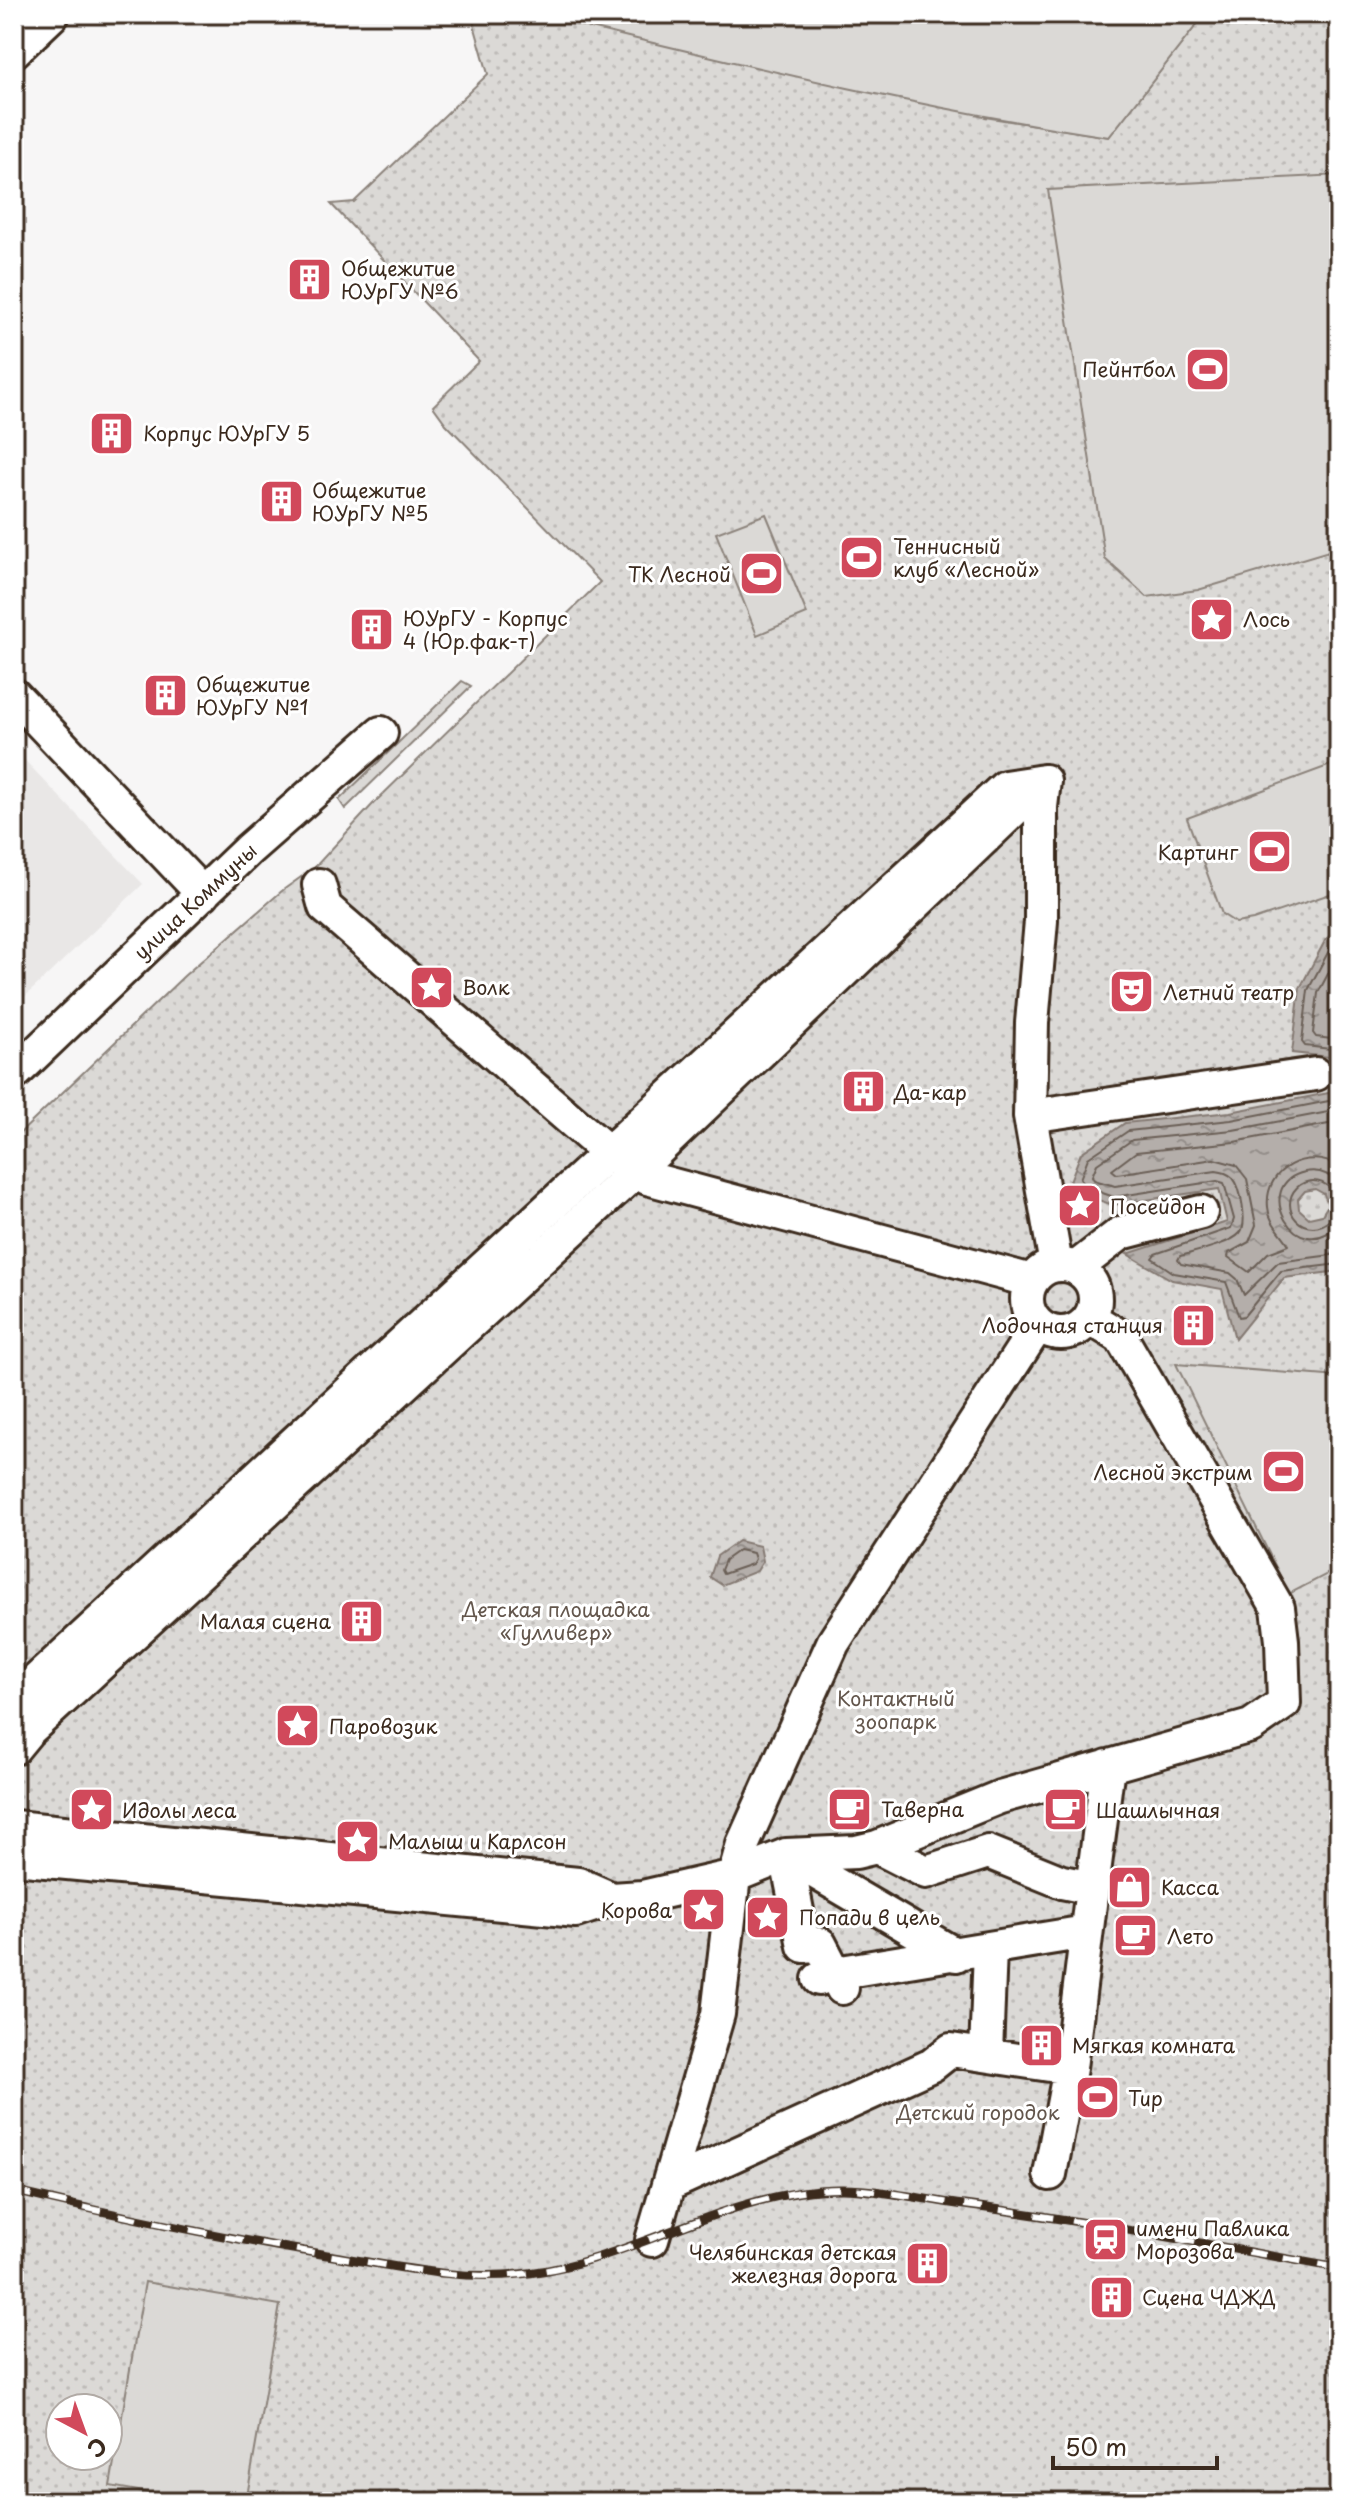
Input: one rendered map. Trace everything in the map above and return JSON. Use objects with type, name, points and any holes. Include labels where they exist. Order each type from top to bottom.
[{"type":"street","points":[[14,51],[53,14]]},
{"type":"street","points":[[14,695],[203,894]]},
{"type":"street","name":"улица Коммуны","points":[[14,1074],[203,894],[381,733]]},
{"type":"street","points":[[1044,781],[1041,807],[1041,921],[1032,1023],[1030,1116],[1055,1271]]},
{"type":"street","points":[[14,1701],[1005,787],[1044,781]]},
{"type":"street","points":[[14,1748],[28,1731],[636,1171],[1044,781]]},
{"type":"street","points":[[319,885],[325,907],[609,1153],[647,1178],[1055,1271],[1093,1284],[1095,1307],[1090,1318],[1074,1331],[1046,1329],[1028,1309],[1027,1299],[1055,1271],[1121,1233],[1201,1212]]},
{"type":"street","points":[[1030,1116],[1316,1074]]},
{"type":"street","points":[[14,1858],[576,1911],[612,1899],[642,1897],[734,1876],[786,1855],[856,1852],[877,1847],[1000,1797],[1251,1726],[1284,1703],[1282,1641],[1276,1605],[1121,1337],[1090,1318]]},
{"type":"street","points":[[652,2240],[718,2014],[734,1876],[743,1844],[833,1643],[1046,1329]]},
{"type":"street","points":[[1050,2174],[1070,2068],[1108,1766]]},
{"type":"street","points":[[14,1827],[578,1884],[612,1899]]},
{"type":"street","points":[[877,1847],[926,1872],[988,1852],[1062,1882],[1092,1888]]},
{"type":"street","points":[[786,1855],[956,1955]]},
{"type":"street","points":[[786,1855],[804,1946],[820,1944],[832,1980],[1086,1932]]},
{"type":"street","points":[[986,2054],[990,1949]]},
{"type":"street","points":[[668,2185],[932,2065],[951,2050],[1070,2068]]},
{"type":"shaded area","points":[[14,749],[143,884],[14,1007]]},
{"type":"green space","points":[[471,14],[807,14],[985,117],[1109,137],[1205,14],[1339,14],[1339,2502],[14,2502],[14,1139],[184,976],[283,890],[315,867],[373,804],[600,582],[446,424],[433,406],[479,361],[331,204],[354,202],[488,74]]},
{"type":"green space","points":[[533,14],[1205,14],[1109,137],[892,97]]},
{"type":"green space","name":"Пейнтбол","points":[[1339,175],[1339,548],[1198,590],[1147,597],[1105,559],[1048,190]]},
{"type":"green space","name":"ТК Лесной","points":[[766,514],[807,614],[757,635],[716,533]]},
{"type":"green space","points":[[462,681],[471,686],[345,809],[339,800]]},
{"type":"green space","name":"Картинг","points":[[1339,762],[1339,891],[1253,920],[1236,923],[1222,914],[1187,818]]},
{"type":"green space","name":"Лесной экстрим","points":[[1176,1364],[1339,1377],[1339,1568],[1289,1594]]},
{"type":"green space","points":[[145,2282],[280,2305],[246,2502],[200,2502],[110,2486],[112,2472],[124,2472],[124,2404]]},
{"type":"water","points":[[1339,929],[1339,1058],[1292,1053],[1300,988],[1326,939]]},
{"type":"water","points":[[1339,1091],[1339,1271],[1284,1278],[1235,1339],[1222,1289],[1172,1280],[1127,1254],[1227,1222],[1219,1189],[1113,1205],[1083,1195],[1070,1181],[1081,1153],[1125,1123],[1230,1112]],"holes":[[[1315,1189],[1324,1194],[1328,1205],[1322,1215],[1309,1218],[1299,1209],[1298,1199],[1305,1191]]]},
{"type":"water","points":[[738,1541],[760,1546],[763,1561],[757,1571],[722,1585],[710,1577],[717,1556]]},
{"type":"railway","points":[[14,2191],[248,2241],[402,2268],[478,2276],[529,2273],[569,2265],[762,2200],[801,2192],[842,2189],[1058,2218],[1339,2268]]},
{"type":"place","name":"Общежитие ЮУрГУ №6","points":[[310,280]]},
{"type":"place","name":"Пейнтбол","points":[[1207,369]]},
{"type":"place","name":"Корпус ЮУрГУ 5","points":[[112,433]]},
{"type":"place","name":"Общежитие ЮУрГУ №5","points":[[281,501]]},
{"type":"place","name":"Теннисный клуб «Лесной»","points":[[862,558]]},
{"type":"place","name":"ТК Лесной","points":[[762,574]]},
{"type":"place","name":"Лось","points":[[1212,619]]},
{"type":"place","name":"ЮУрГУ - Корпус 4 (Юр.фак-т)","points":[[372,629]]},
{"type":"place","name":"Общежитие ЮУрГУ №1","points":[[165,695]]},
{"type":"place","name":"Картинг","points":[[1269,852]]},
{"type":"place","name":"Волк","points":[[431,987]]},
{"type":"place","name":"Летний театр","points":[[1132,992]]},
{"type":"place","name":"Да-кар","points":[[863,1092]]},
{"type":"place","name":"Посейдон","points":[[1079,1206]]},
{"type":"place","name":"Лодочная станция","points":[[1194,1325]]},
{"type":"place","name":"Лесной экстрим","points":[[1284,1472]]},
{"type":"place","name":"Малая сцена","points":[[362,1621]]},
{"type":"place","name":"Паровозик","points":[[298,1726]]},
{"type":"place","name":"Таверна","points":[[850,1809]]},
{"type":"place","name":"Идолы леса","points":[[91,1810]]},
{"type":"place","name":"Шашлычная","points":[[1065,1810]]},
{"type":"place","name":"Малыш и Карлсон","points":[[357,1841]]},
{"type":"place","name":"Касса","points":[[1130,1887]]},
{"type":"place","name":"Корова","points":[[703,1910]]},
{"type":"place","name":"Попади в цель","points":[[768,1917]]},
{"type":"place","name":"Лето","points":[[1136,1936]]},
{"type":"place","name":"Мягкая комната","points":[[1041,2045]]},
{"type":"place","name":"Тир","points":[[1097,2098]]},
{"type":"place","name":"имени Павлика Морозова","points":[[1105,2240]]},
{"type":"place","name":"Челябинская детская железная дорога","points":[[928,2264]]},
{"type":"place","name":"Сцена ЧДЖД","points":[[1111,2297]]},
{"type":"park label","name":"Детская площадка «Гулливер»","points":[[556,1620]]},
{"type":"park label","name":"Контактный зоопарк","points":[[896,1710]]},
{"type":"park label","name":"Детский городок","points":[[978,2112]]}]
